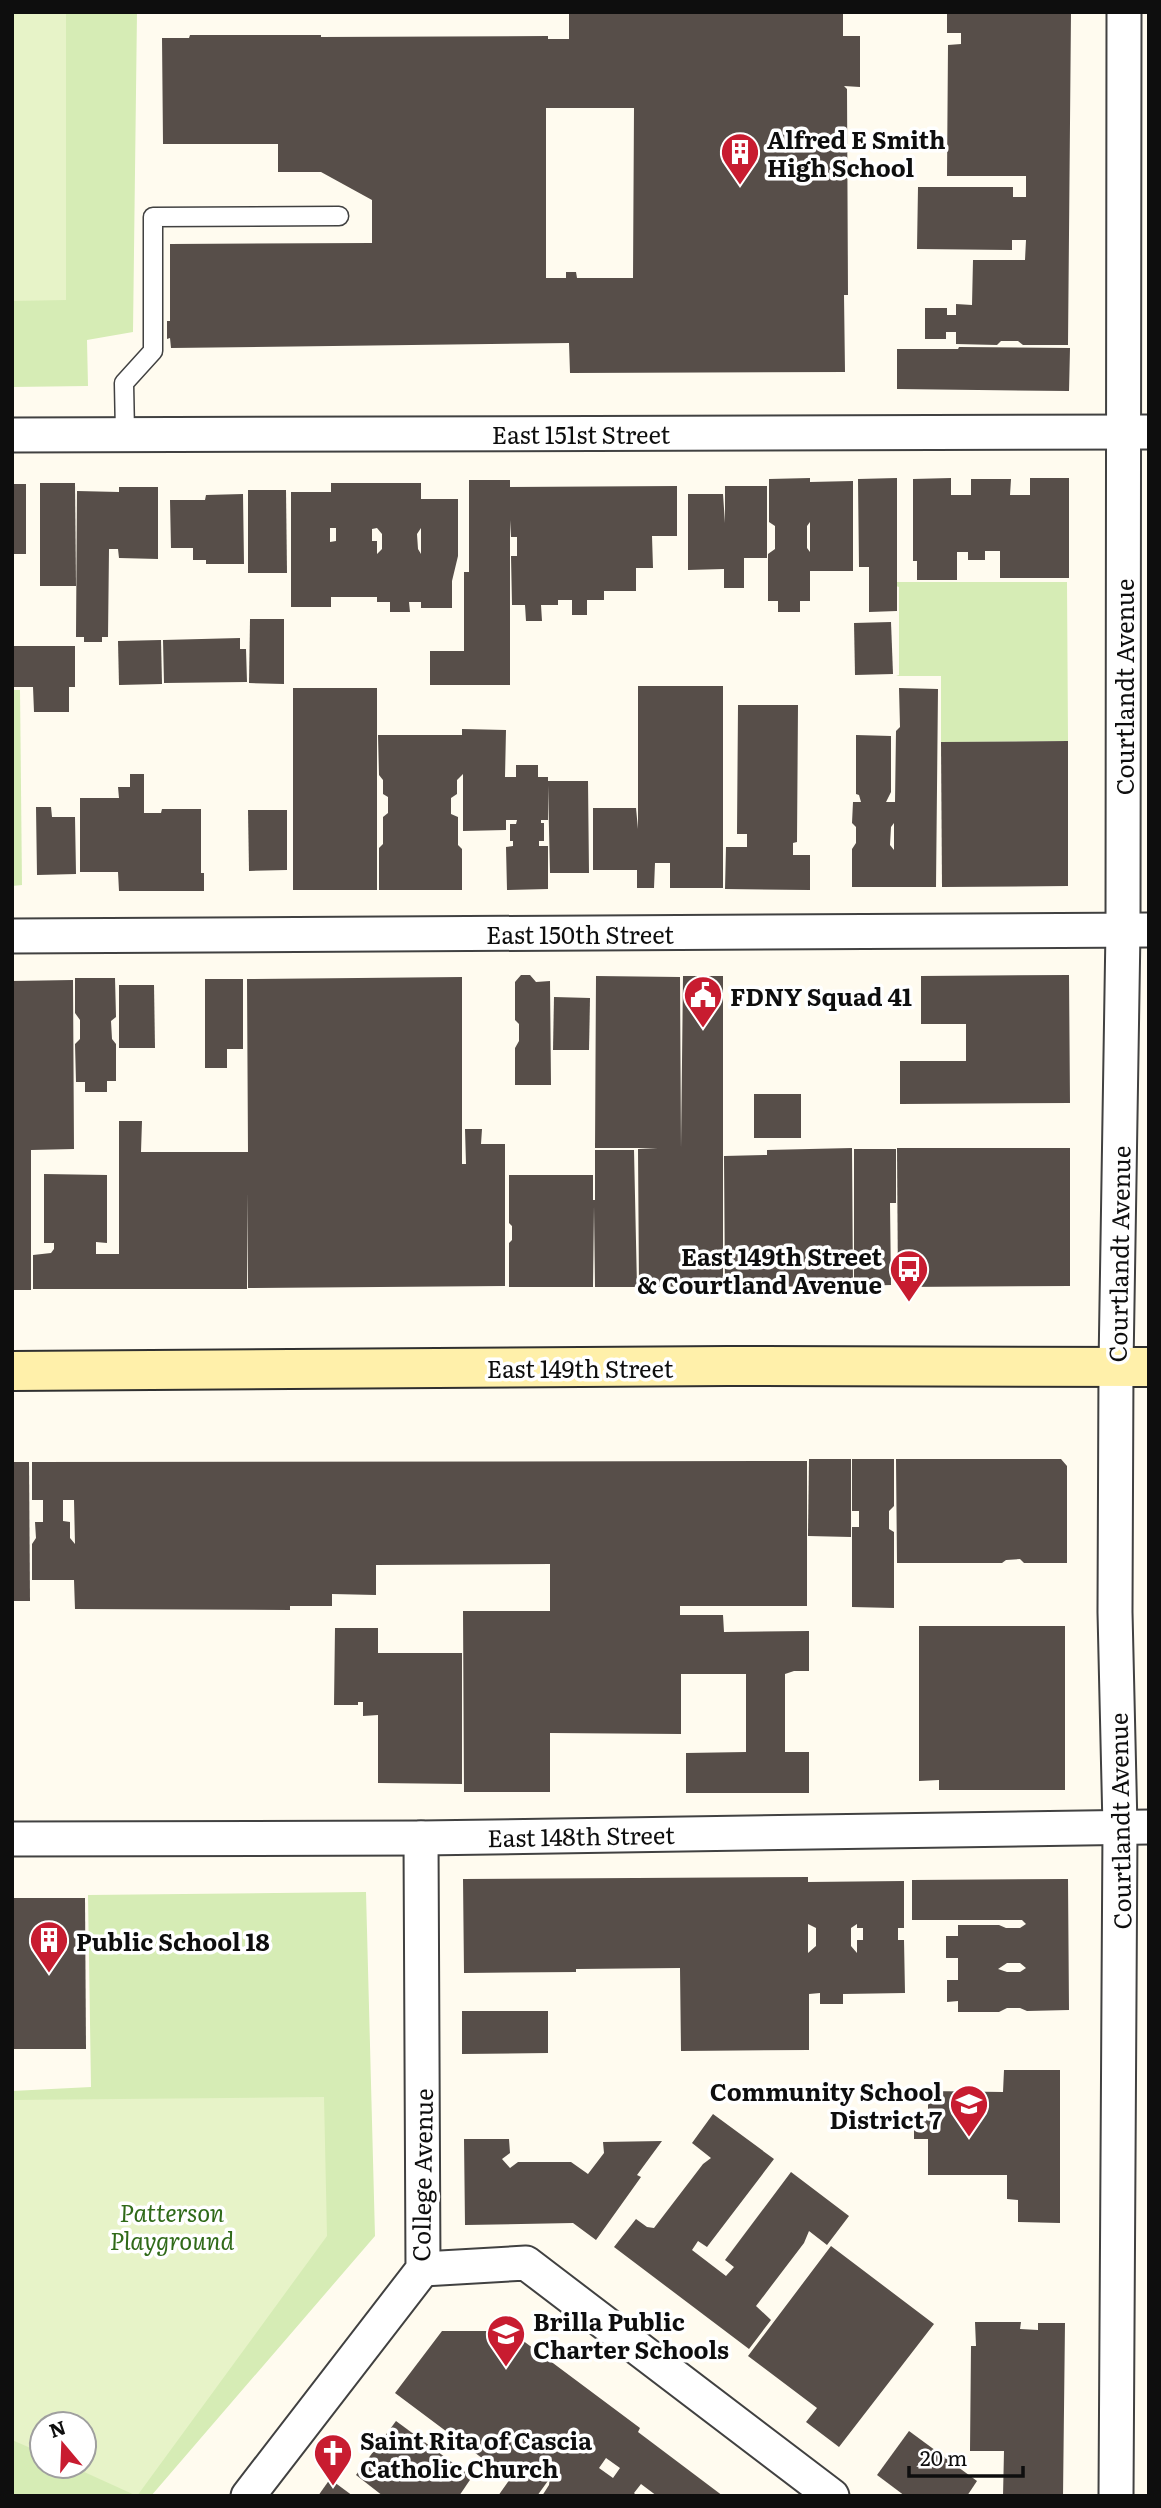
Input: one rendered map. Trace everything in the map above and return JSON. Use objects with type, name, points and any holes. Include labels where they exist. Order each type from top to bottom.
[{"type":"main road","name":"East 149th Street","points":[[12,1371],[1133,1366]]},
{"type":"street","name":"Courtlandt Avenue","points":[[1116,2496],[1135,1827],[1115,1612],[1133,1366],[1136,930],[1136,432],[1124,12]]},
{"type":"street","name":"East 151st Street","points":[[12,435],[1136,432]]},
{"type":"street","name":"East 150th Street","points":[[12,936],[1136,930]]},
{"type":"street","name":"East 148th Street","points":[[12,1839],[421,1838],[1135,1827]]},
{"type":"street","name":"College Avenue","points":[[248,2496],[423,2269],[421,1838]]},
{"type":"street","points":[[423,2269],[526,2263],[832,2496]]},
{"type":"lane","points":[[125,434],[124,383],[153,351],[153,217],[339,216]]},
{"type":"green space","points":[[12,12],[137,12],[133,332],[87,340],[88,386],[12,387]]},
{"type":"green space","points":[[12,12],[66,12],[66,300],[12,301]]},
{"type":"green space","points":[[897,582],[1067,582],[1068,741],[941,742],[941,676],[896,676],[899,675]]},
{"type":"green space","points":[[12,690],[20,690],[22,885],[12,886]]},
{"type":"green space","name":"Patterson Playground","points":[[366,1892],[375,2236],[151,2496],[12,2496],[12,2091],[91,2087],[88,1895]]},
{"type":"green space","points":[[324,2097],[327,2236],[137,2496],[98,2478],[98,2410],[28,2410],[28,2447],[12,2440],[12,2100]]},
{"type":"building","name":"Alfred E Smith High School","points":[[569,12],[843,12],[843,36],[860,36],[860,87],[844,86],[847,89],[848,295],[844,295],[845,372],[570,373],[569,343],[171,348],[170,338],[167,339],[167,321],[170,321],[170,244],[372,243],[372,200],[321,172],[278,172],[278,144],[163,144],[162,38],[189,38],[190,35],[321,35],[548,36],[548,39],[569,39]],"holes":[[[546,108],[634,108],[633,278],[577,278],[576,272],[566,272],[566,278],[546,278]]]},
{"type":"building","points":[[947,12],[1071,12],[1068,345],[1023,345],[1018,341],[1001,341],[997,345],[956,344],[956,332],[946,332],[946,339],[925,339],[925,308],[947,308],[947,315],[956,315],[956,304],[972,305],[973,260],[1025,260],[1026,240],[1012,240],[1012,250],[917,249],[918,187],[1013,187],[1013,197],[1026,197],[1026,176],[947,176],[948,45],[961,44],[961,33],[947,33]]},
{"type":"building","points":[[1070,348],[1069,391],[897,389],[897,349]]},
{"type":"building","points":[[897,478],[897,611],[869,612],[869,567],[859,567],[858,479]]},
{"type":"building","points":[[951,478],[951,495],[971,495],[971,479],[1011,479],[1010,495],[1030,495],[1030,478],[1069,478],[1069,578],[1000,578],[1000,551],[985,551],[985,560],[968,560],[968,552],[957,552],[957,580],[917,580],[917,561],[913,561],[913,479]]},
{"type":"building","points":[[769,479],[853,481],[853,571],[810,571],[810,601],[800,601],[800,612],[778,612],[778,601],[768,601],[768,554],[775,549],[775,526],[769,522]],"holes":[[[810,522],[810,552],[807,548],[807,526]]]},
{"type":"building","points":[[469,480],[510,480],[510,487],[677,486],[677,536],[652,536],[653,568],[636,568],[636,591],[604,591],[604,600],[587,600],[587,615],[572,615],[572,600],[558,600],[558,605],[541,605],[542,621],[526,621],[525,605],[512,605],[511,556],[517,556],[517,537],[511,537],[510,520],[510,685],[430,685],[430,651],[464,651],[464,572],[469,572]]},
{"type":"building","points":[[40,483],[75,483],[76,586],[40,586]]},
{"type":"building","points":[[331,483],[421,483],[421,499],[458,499],[458,556],[452,581],[452,608],[421,608],[421,602],[409,602],[410,612],[390,612],[390,602],[377,602],[377,597],[331,597],[331,607],[291,607],[291,492],[331,492]],"holes":[[[330,528],[336,528],[336,541],[330,542]],[[377,528],[382,534],[382,549],[377,554],[377,541],[372,541],[372,529]],[[421,528],[421,554],[418,549],[417,534]]]},
{"type":"building","points":[[12,484],[26,484],[26,554],[12,554]]},
{"type":"building","points":[[725,486],[767,486],[767,558],[744,558],[744,588],[724,588],[724,569],[688,570],[688,494],[723,494],[725,523]]},
{"type":"building","points":[[119,487],[158,487],[158,559],[119,558],[118,549],[109,549],[108,637],[102,637],[102,642],[84,642],[84,637],[76,637],[77,491],[119,492]]},
{"type":"building","points":[[248,490],[286,490],[287,573],[248,573]]},
{"type":"building","points":[[243,494],[244,564],[206,564],[206,560],[193,560],[193,548],[171,548],[170,500],[205,500],[206,495]]},
{"type":"building","points":[[250,619],[284,619],[284,684],[249,683]]},
{"type":"building","points":[[891,622],[893,674],[855,675],[854,623]]},
{"type":"building","points":[[240,638],[240,649],[246,649],[247,682],[164,683],[163,640]]},
{"type":"building","points":[[161,640],[162,684],[119,685],[118,641]]},
{"type":"building","points":[[12,646],[75,646],[75,687],[69,687],[69,712],[34,712],[33,687],[12,687]]},
{"type":"building","points":[[638,686],[723,686],[723,888],[670,888],[670,863],[655,863],[654,888],[637,888],[637,870],[593,870],[593,808],[636,808],[638,829]]},
{"type":"building","points":[[293,688],[377,688],[377,890],[293,890]]},
{"type":"building","points":[[899,688],[938,689],[936,887],[852,887],[852,849],[856,843],[856,827],[852,823],[853,802],[861,802],[856,794],[856,735],[891,736],[891,792],[886,802],[895,802],[896,731],[900,727]],"holes":[[[894,823],[894,850],[890,845],[891,827]]]},
{"type":"building","points":[[738,705],[798,705],[797,842],[793,843],[793,855],[810,855],[810,890],[725,889],[726,847],[747,847],[747,834],[737,834]]},
{"type":"building","points":[[462,729],[506,730],[505,777],[516,777],[516,765],[538,765],[538,777],[548,777],[548,781],[588,781],[589,873],[550,873],[548,785],[548,820],[541,820],[541,823],[544,823],[544,841],[539,841],[539,846],[548,846],[548,889],[507,890],[506,847],[513,846],[513,841],[510,841],[510,824],[516,824],[517,820],[506,820],[506,830],[463,831],[463,774],[457,780],[457,794],[451,798],[451,814],[458,817],[458,845],[462,849],[462,890],[379,890],[379,848],[383,844],[383,817],[388,813],[388,797],[383,794],[383,780],[379,775],[378,735],[462,735]]},
{"type":"building","points":[[1068,741],[1068,886],[942,887],[941,742]]},
{"type":"building","points":[[130,774],[144,774],[144,813],[161,813],[162,809],[201,809],[201,873],[204,873],[204,891],[119,891],[118,872],[80,872],[80,798],[119,798],[118,787],[130,787]]},
{"type":"building","points":[[36,807],[51,807],[52,817],[75,817],[76,874],[37,875]]},
{"type":"building","points":[[248,810],[287,810],[287,870],[249,871]]},
{"type":"building","points":[[521,975],[530,975],[536,982],[550,981],[551,1085],[515,1085],[515,1048],[519,1041],[519,1024],[515,1020],[515,982]]},
{"type":"building","points":[[1069,975],[1070,1103],[900,1104],[900,1061],[966,1061],[966,1024],[921,1024],[921,976]]},
{"type":"building","points":[[596,976],[680,977],[681,1149],[683,976],[723,976],[723,1286],[639,1287],[638,1149],[658,1148],[595,1148]]},
{"type":"building","points":[[462,977],[462,1164],[466,1164],[465,1129],[482,1129],[481,1144],[505,1144],[505,1286],[248,1288],[247,1192],[247,1289],[33,1289],[33,1255],[51,1253],[54,1249],[54,1243],[44,1243],[44,1174],[107,1175],[107,1243],[96,1242],[96,1254],[119,1254],[119,1121],[142,1121],[141,1152],[248,1152],[247,979]]},
{"type":"building","points":[[75,978],[115,978],[116,1017],[111,1021],[112,1039],[116,1044],[116,1081],[107,1081],[107,1092],[85,1092],[85,1082],[76,1082],[75,1044],[80,1039],[80,1020],[75,1013]]},
{"type":"building","points":[[205,979],[243,979],[243,1049],[227,1049],[227,1068],[205,1068]]},
{"type":"building","points":[[73,980],[74,1149],[31,1150],[31,1290],[12,1290],[12,981]]},
{"type":"building","points":[[119,985],[154,985],[155,1048],[119,1048]]},
{"type":"building","points":[[554,997],[590,998],[589,1050],[553,1050]]},
{"type":"building","points":[[754,1094],[801,1094],[801,1138],[754,1138]]},
{"type":"building","points":[[852,1148],[853,1286],[725,1287],[724,1156],[767,1155],[767,1150]]},
{"type":"building","points":[[897,1148],[1070,1148],[1070,1286],[898,1287]]},
{"type":"building","points":[[854,1149],[896,1149],[896,1203],[890,1203],[891,1285],[854,1286]]},
{"type":"building","points":[[595,1150],[634,1150],[637,1287],[595,1287],[594,1206],[593,1287],[509,1287],[509,1243],[512,1240],[512,1226],[509,1223],[509,1175],[593,1175],[595,1200]]},
{"type":"building","points":[[809,1459],[851,1459],[851,1537],[808,1536]]},
{"type":"building","points":[[852,1459],[894,1459],[894,1506],[889,1511],[889,1529],[894,1532],[894,1608],[852,1607],[852,1527],[859,1527],[859,1511],[852,1511]]},
{"type":"building","points":[[896,1459],[1061,1459],[1067,1466],[1067,1563],[1024,1563],[1020,1559],[1002,1563],[897,1563]]},
{"type":"building","points":[[807,1461],[807,1606],[680,1606],[680,1615],[723,1615],[724,1632],[809,1631],[809,1671],[785,1674],[785,1752],[809,1752],[809,1793],[686,1793],[686,1753],[746,1752],[746,1674],[681,1674],[681,1734],[550,1733],[550,1792],[464,1792],[463,1611],[550,1611],[550,1564],[376,1565],[376,1595],[332,1594],[332,1606],[290,1606],[290,1610],[75,1609],[74,1580],[32,1580],[35,1522],[43,1522],[43,1500],[32,1500],[32,1462]],"holes":[[[63,1500],[74,1500],[75,1544],[70,1538],[70,1522],[63,1521]]]},
{"type":"building","points":[[12,1462],[29,1462],[30,1601],[12,1601]]},
{"type":"building","points":[[919,1626],[1065,1626],[1065,1790],[939,1790],[939,1780],[919,1781]]},
{"type":"building","points":[[335,1628],[378,1628],[378,1653],[462,1653],[462,1784],[378,1783],[378,1715],[363,1716],[363,1702],[358,1702],[358,1705],[334,1705]]},
{"type":"building","points":[[808,1877],[808,1882],[904,1881],[904,1928],[898,1928],[898,1940],[904,1940],[905,1993],[843,1994],[843,2004],[820,2004],[820,1993],[809,1994],[809,2050],[681,2051],[680,1968],[464,1973],[463,1879]],"holes":[[[808,1924],[816,1928],[816,1946],[808,1953]],[[857,1924],[857,1928],[863,1928],[863,1940],[857,1940],[857,1953],[851,1946],[851,1928]]]},
{"type":"building","points":[[1068,1879],[1069,2010],[1027,2011],[1007,2008],[999,2012],[958,2012],[958,2001],[947,2002],[947,1980],[958,1980],[958,1958],[946,1958],[946,1936],[958,1936],[958,1925],[1020,1928],[1026,1924],[1022,1920],[912,1920],[912,1880]],"holes":[[[1007,1963],[1020,1963],[1026,1968],[1020,1972],[998,1969]]]},
{"type":"building","name":"Public School 18","points":[[12,1898],[85,1898],[86,2049],[12,2049]]},
{"type":"building","points":[[462,2011],[548,2011],[548,2053],[462,2054]]},
{"type":"building","points":[[1004,2070],[1060,2070],[1060,2223],[1018,2222],[1018,2200],[1007,2199],[1007,2175],[928,2175],[928,2139],[914,2139],[914,2115],[928,2115],[928,2091],[1003,2092]]},
{"type":"building","points":[[713,2114],[774,2159],[707,2247],[698,2241],[692,2250],[726,2276],[734,2267],[725,2260],[791,2172],[849,2216],[827,2245],[809,2231],[804,2243],[756,2306],[771,2320],[749,2349],[614,2247],[636,2219],[647,2227],[654,2228],[703,2164],[711,2158],[692,2143]]},
{"type":"building","points":[[464,2139],[509,2139],[510,2153],[502,2159],[510,2168],[518,2162],[571,2162],[588,2174],[604,2153],[603,2142],[662,2141],[637,2175],[641,2177],[596,2240],[573,2223],[465,2225]]},
{"type":"building","points":[[831,2246],[934,2324],[839,2447],[806,2422],[817,2408],[748,2356]]},
{"type":"building","points":[[975,2322],[1021,2322],[1020,2329],[1038,2330],[1038,2323],[1065,2323],[1063,2496],[1003,2496],[1004,2451],[970,2451],[971,2346],[976,2346]]},
{"type":"building","points":[[442,2331],[510,2331],[640,2428],[638,2432],[723,2496],[657,2496],[641,2484],[634,2493],[637,2496],[542,2496],[550,2478],[537,2496],[498,2496],[510,2479],[395,2393]],"holes":[[[570,2430],[587,2444],[581,2453],[563,2439]],[[606,2458],[620,2468],[613,2478],[599,2468]]]},
{"type":"building","points":[[396,2421],[472,2477],[459,2496],[383,2496],[356,2475]]},
{"type":"building","points":[[909,2431],[977,2481],[967,2496],[905,2496],[877,2475]]},
{"type":"building","name":"Saint Rita of Cascia Catholic Church","points":[[330,2479],[353,2496],[318,2496]]},
{"type":"place","name":"Alfred E Smith High School","points":[[740,186]]},
{"type":"place","name":"FDNY Squad 41","points":[[703,1029]]},
{"type":"place","name":"East 149th Street & Courtland Avenue","points":[[909,1303]]},
{"type":"place","name":"Public School 18","points":[[49,1974]]},
{"type":"place","name":"Community School District 7","points":[[969,2138]]},
{"type":"place","name":"Brilla Public Charter Schools","points":[[506,2368]]},
{"type":"place","name":"Saint Rita of Cascia Catholic Church","points":[[333,2487]]}]
